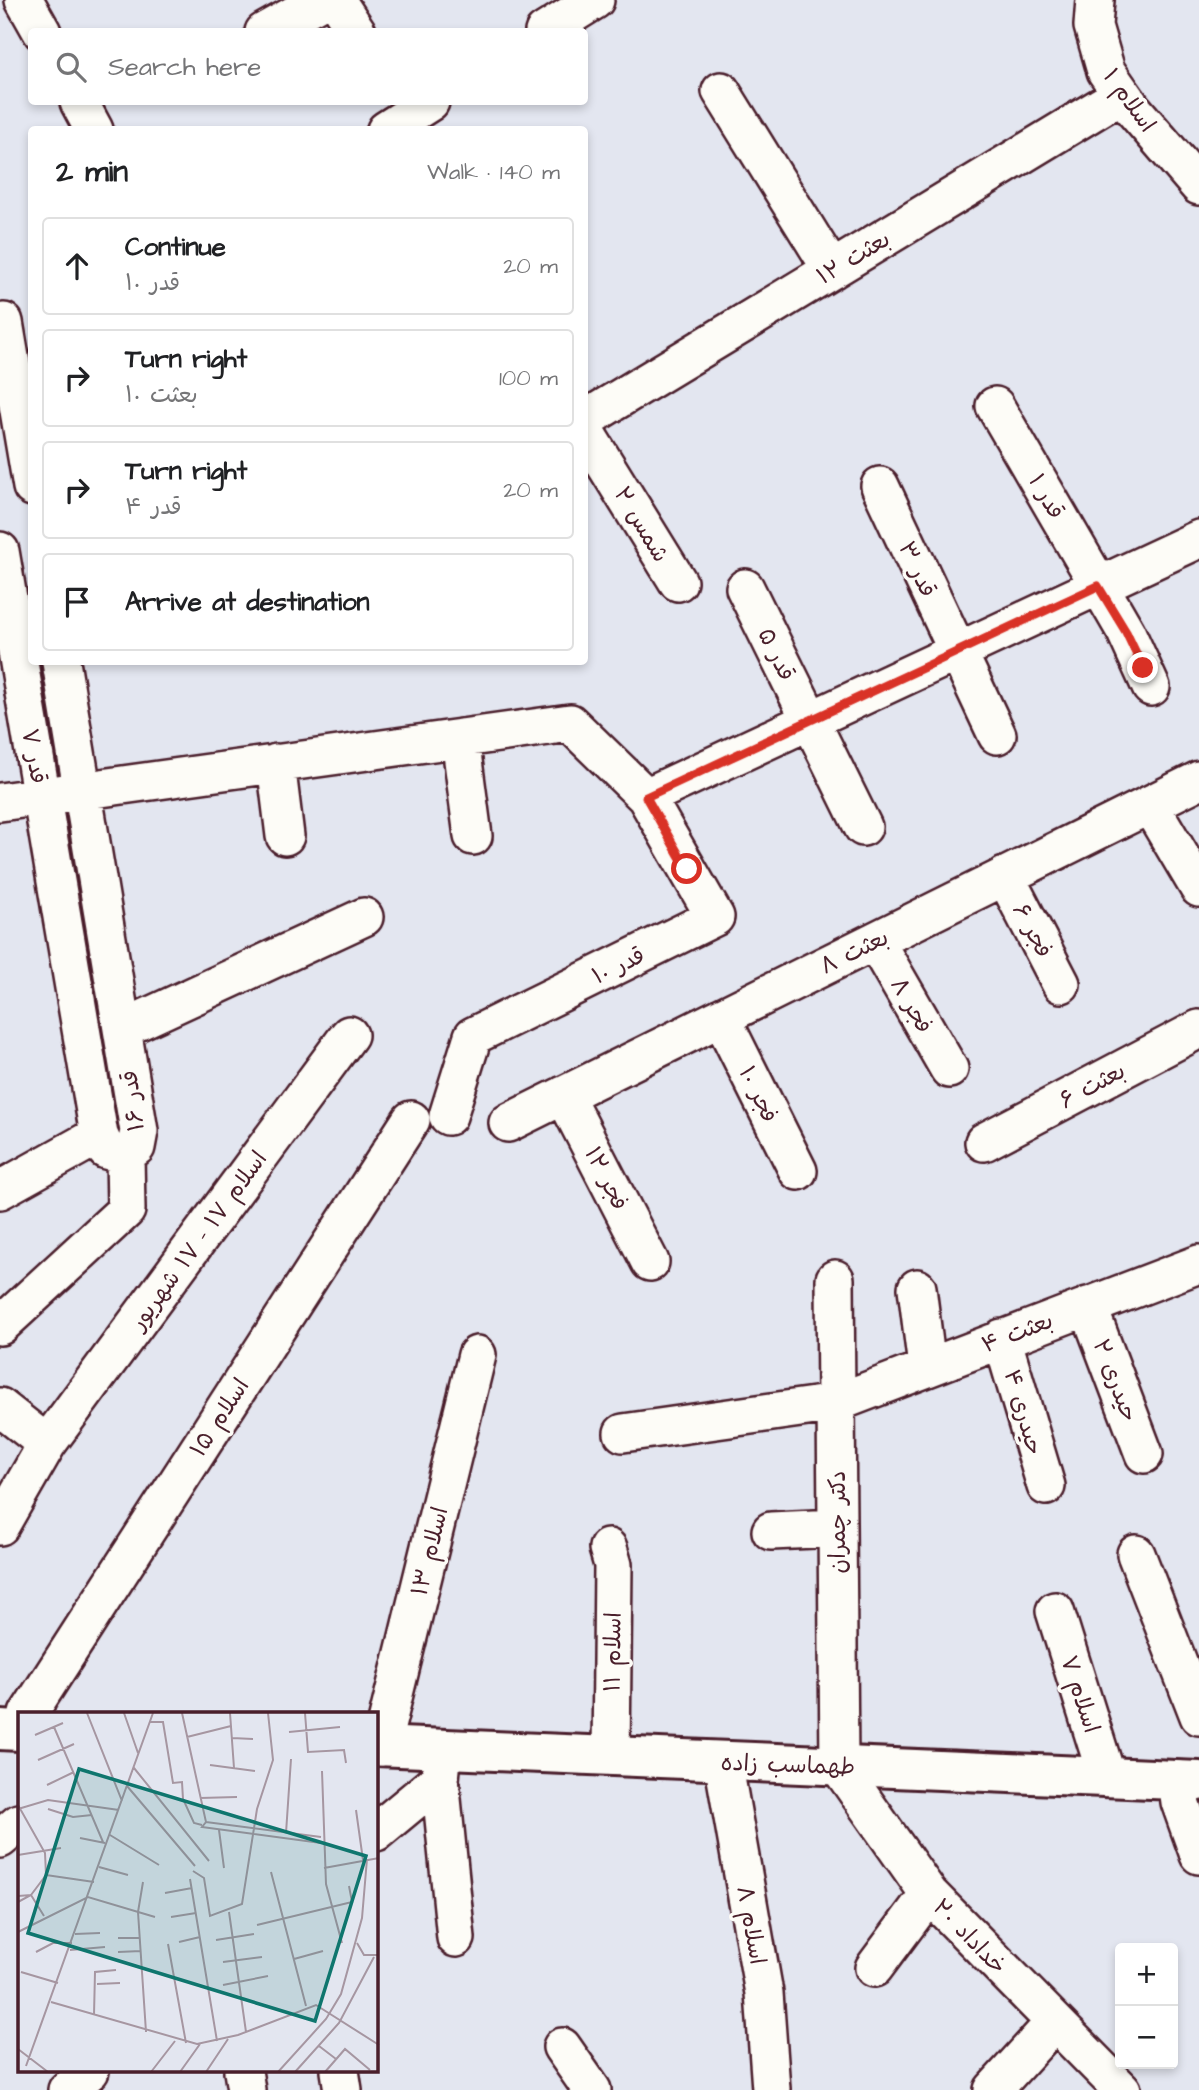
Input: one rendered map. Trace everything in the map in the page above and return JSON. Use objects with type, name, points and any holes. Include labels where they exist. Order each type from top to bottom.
[{"type":"main road","name":"طهماسب زاده","points":[[379,1747],[441,1764],[611,1756],[1188,1780]]},
{"type":"street","points":[[271,28],[321,0]]},
{"type":"street","points":[[336,0],[354,28]]},
{"type":"street","points":[[550,28],[595,0]]},
{"type":"street","name":"اسلام ۱","points":[[1095,0],[1093,26],[1106,71],[1199,186]]},
{"type":"street","points":[[721,91],[832,270]]},
{"type":"street","name":"بعثت ۱۲","points":[[588,418],[1122,94]]},
{"type":"street","points":[[81,105],[92,126]]},
{"type":"street","points":[[12,318],[28,453]]},
{"type":"street","name":"قدر ۱","points":[[995,407],[1126,632],[1151,687]]},
{"type":"street","name":"شمس ۲","points":[[588,436],[678,582]]},
{"type":"street","name":"قدر ۳","points":[[880,486],[997,735]]},
{"type":"street","points":[[0,802],[570,723],[646,797],[1199,539]]},
{"type":"street","name":"قدر ۷","points":[[2,571],[41,795]]},
{"type":"street","name":"قدر ۵","points":[[745,588],[863,827]]},
{"type":"street","name":"قدر ۷","points":[[61,665],[82,790]]},
{"type":"street","points":[[460,738],[473,836]]},
{"type":"street","points":[[276,763],[285,836]]},
{"type":"street","name":"بعثت ۸","points":[[508,1123],[1199,780]]},
{"type":"street","name":"قدر ۱۶","points":[[41,795],[112,1145],[136,1147],[139,1131],[82,790]]},
{"type":"street","name":"قدر ۱۰","points":[[448,1116],[473,1036],[715,917],[646,797]]},
{"type":"street","points":[[1150,805],[1199,888]]},
{"type":"street","name":"فجر ۶","points":[[1005,876],[1061,984]]},
{"type":"street","points":[[122,1029],[364,917]]},
{"type":"street","name":"فجر ۸","points":[[875,941],[949,1069]]},
{"type":"street","name":"فجر ۱۰","points":[[721,1017],[798,1171]]},
{"type":"street","name":"بعثت ۶","points":[[984,1142],[1199,1029]]},
{"type":"street","name":"اسلام ۱۷ - ۱۷ شهریور","points":[[0,1526],[47,1444],[349,1035]]},
{"type":"street","name":"فجر ۱۲","points":[[564,1095],[650,1262]]},
{"type":"street","name":"اسلام ۱۵","points":[[27,1712],[411,1120]]},
{"type":"street","points":[[0,1190],[112,1145],[126,1210],[0,1326]]},
{"type":"street","name":"بعثت ۴","points":[[623,1433],[836,1403],[1199,1264]]},
{"type":"street","name":"دکتر چمران","points":[[835,1279],[839,1766]]},
{"type":"street","points":[[917,1288],[927,1367]]},
{"type":"street","name":"حیدری ۲","points":[[1088,1306],[1144,1454]]},
{"type":"street","name":"حیدری ۴","points":[[1003,1338],[1046,1486]]},
{"type":"street","name":"اسلام ۱۳","points":[[379,1747],[477,1356]]},
{"type":"street","points":[[0,1407],[47,1444]]},
{"type":"street","points":[[771,1531],[837,1528]]},
{"type":"street","name":"اسلام ۱۱","points":[[608,1548],[613,1565],[611,1756]]},
{"type":"street","points":[[1136,1553],[1199,1716]]},
{"type":"street","name":"اسلام ۷","points":[[1055,1611],[1107,1777]]},
{"type":"street","name":"اسلام ۸","points":[[723,1761],[764,1993],[771,2090]]},
{"type":"street","points":[[378,1830],[441,1764]]},
{"type":"street","points":[[441,1764],[456,1938]]},
{"type":"street","name":"خداداد ۲۰","points":[[839,1766],[929,1894],[1054,2023],[1122,2079]]},
{"type":"street","points":[[1188,1780],[1180,1802],[1199,1856]]},
{"type":"street","points":[[0,1839],[18,1824]]},
{"type":"street","points":[[874,1968],[929,1894]]},
{"type":"street","points":[[993,2090],[1054,2023]]},
{"type":"street","points":[[562,2047],[592,2090]]},
{"type":"street","points":[[68,2090],[89,2072]]},
{"type":"street","points":[[243,2072],[246,2090]]},
{"type":"street","points":[[340,2072],[343,2090]]},
{"type":"route","points":[[687,869],[646,797],[1098,586],[1126,632],[1143,668]]}]
